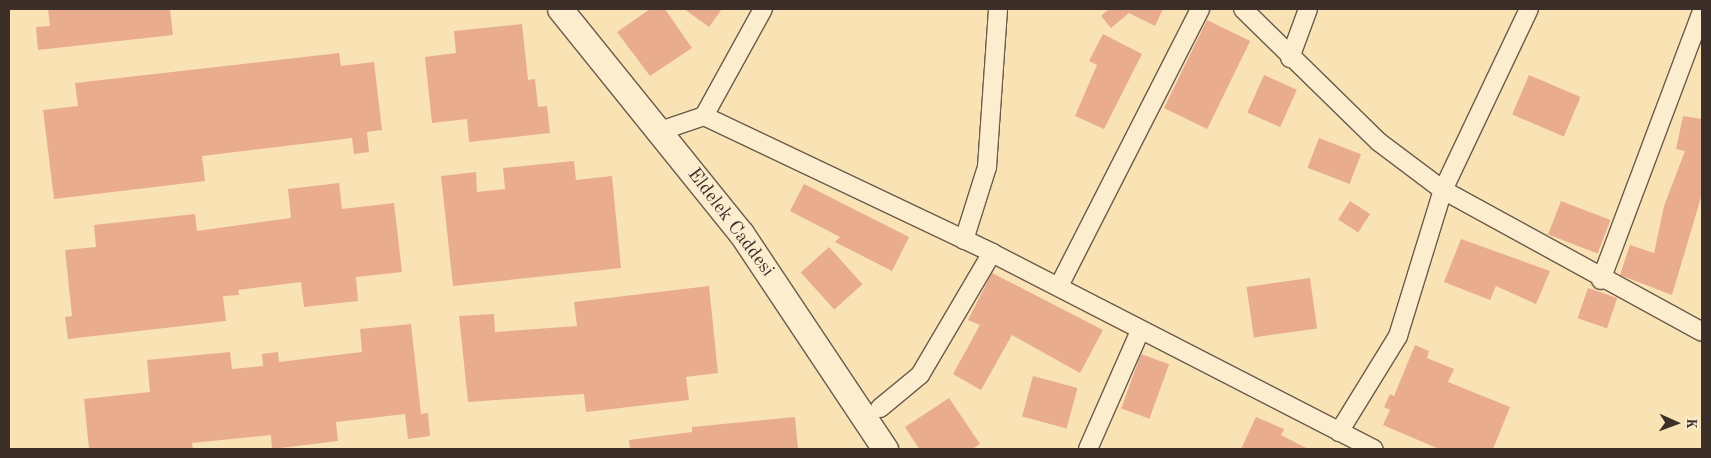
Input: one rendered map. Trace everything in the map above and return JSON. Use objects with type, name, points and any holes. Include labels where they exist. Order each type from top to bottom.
[{"type":"street","name":"Eldelek Caddesi","points":[[560,9],[741,233],[885,449]]},
{"type":"street","points":[[660,132],[704,116],[763,9]]},
{"type":"street","points":[[964,240],[987,167],[998,9]]},
{"type":"street","points":[[1059,286],[1200,9]]},
{"type":"street","points":[[1243,9],[1290,58],[1379,142],[1443,190],[1601,280],[1702,332]]},
{"type":"street","points":[[1290,58],[1308,9]]},
{"type":"street","points":[[1339,432],[1398,336],[1443,190],[1530,9]]},
{"type":"street","points":[[1601,280],[1702,11]]},
{"type":"street","points":[[704,116],[1059,286],[1140,332],[1374,449]]},
{"type":"street","points":[[880,408],[920,375],[992,253]]},
{"type":"street","points":[[1088,449],[1140,332]]},
{"type":"building","points":[[48,9],[170,9],[173,35],[38,50],[36,27],[50,26]]},
{"type":"building","points":[[650,9],[665,9],[692,48],[650,76],[617,32]]},
{"type":"building","points":[[684,9],[722,9],[709,27]]},
{"type":"building","points":[[1109,9],[1163,9],[1155,26],[1129,13],[1111,28],[1101,16]]},
{"type":"building","points":[[1207,20],[1250,41],[1207,129],[1164,108]]},
{"type":"building","points":[[522,24],[528,80],[535,79],[538,107],[547,106],[550,133],[469,142],[467,119],[432,123],[425,57],[456,53],[454,31]]},
{"type":"building","points":[[1103,34],[1142,54],[1104,129],[1075,116],[1097,65],[1089,61]]},
{"type":"building","points":[[339,53],[341,66],[374,62],[382,130],[367,132],[369,152],[354,154],[352,138],[202,156],[205,181],[54,199],[43,110],[78,106],[75,83]]},
{"type":"building","points":[[1264,75],[1297,90],[1280,127],[1247,112]]},
{"type":"building","points":[[1529,75],[1581,97],[1564,136],[1512,115]]},
{"type":"building","points":[[1683,116],[1702,119],[1702,194],[1672,295],[1620,275],[1630,245],[1654,253],[1664,206],[1685,151],[1676,149]]},
{"type":"building","points":[[1319,138],[1361,154],[1350,184],[1308,168]]},
{"type":"building","points":[[574,161],[576,180],[612,176],[621,268],[453,286],[441,176],[476,172],[477,192],[505,189],[503,168]]},
{"type":"building","points":[[339,183],[342,209],[394,203],[402,272],[356,277],[358,301],[304,307],[301,282],[238,290],[239,295],[223,296],[226,321],[68,339],[65,317],[72,316],[65,250],[96,247],[94,225],[195,214],[197,231],[291,218],[288,189]]},
{"type":"building","points":[[804,184],[909,237],[892,271],[835,242],[840,237],[790,211]]},
{"type":"building","points":[[1350,201],[1370,214],[1358,233],[1338,219]]},
{"type":"building","points":[[1561,201],[1610,220],[1598,254],[1548,235]]},
{"type":"building","points":[[1461,239],[1550,271],[1536,304],[1496,286],[1490,300],[1444,282]]},
{"type":"building","points":[[829,247],[862,284],[834,310],[801,272]]},
{"type":"building","points":[[992,273],[1103,330],[1080,373],[1012,335],[981,390],[953,374],[980,325],[968,320]]},
{"type":"building","points":[[1310,278],[1317,329],[1254,337],[1247,287]]},
{"type":"building","points":[[709,286],[718,373],[686,377],[689,400],[586,412],[584,394],[468,402],[459,316],[494,314],[495,332],[577,326],[574,302]]},
{"type":"building","points":[[1588,288],[1617,298],[1607,328],[1578,318]]},
{"type":"building","points":[[411,324],[421,414],[428,413],[430,436],[408,439],[405,414],[336,422],[338,441],[272,449],[271,435],[192,443],[193,449],[89,449],[84,399],[150,392],[147,360],[230,352],[232,369],[263,366],[262,354],[278,352],[279,362],[362,352],[360,329]]},
{"type":"building","points":[[1415,345],[1429,351],[1427,358],[1454,369],[1448,382],[1510,407],[1493,449],[1439,449],[1383,425],[1390,410],[1384,407],[1390,394],[1394,396]]},
{"type":"building","points":[[1141,354],[1169,364],[1149,419],[1121,409]]},
{"type":"building","points":[[1033,376],[1077,388],[1067,428],[1022,417]]},
{"type":"building","points":[[949,398],[980,444],[972,449],[919,449],[905,427]]},
{"type":"building","points":[[795,417],[798,449],[630,449],[629,440],[692,432],[692,427]]},
{"type":"building","points":[[1256,417],[1284,429],[1281,435],[1308,449],[1241,449]]}]
